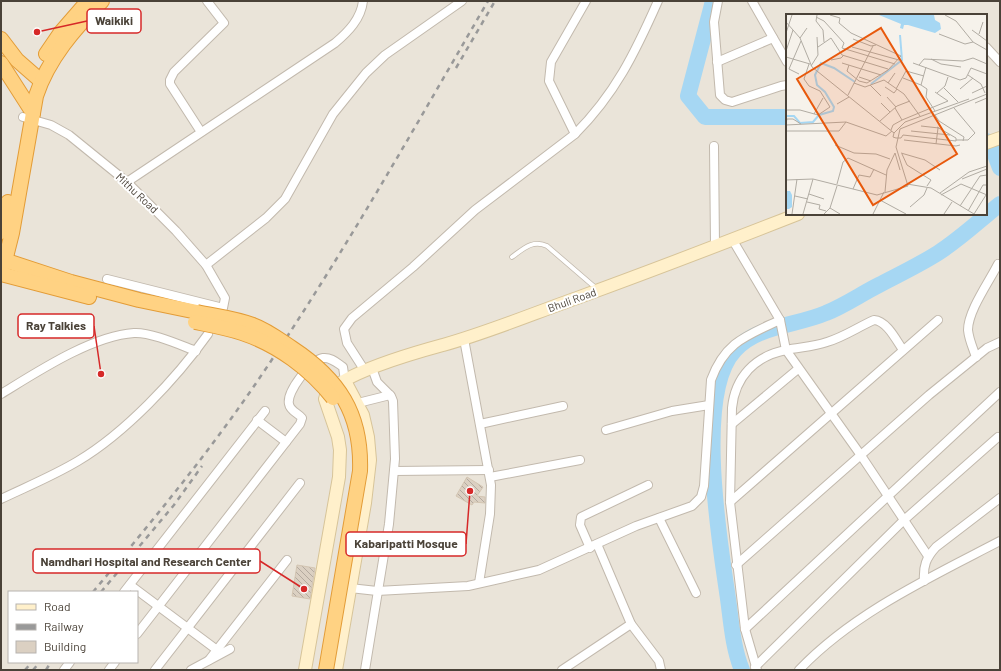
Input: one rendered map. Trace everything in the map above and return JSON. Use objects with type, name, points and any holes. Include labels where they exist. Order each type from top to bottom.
[{"type":"highway","points":[[1,232],[37,78],[61,32],[88,1]]},
{"type":"highway","points":[[37,78],[68,39],[102,1]]},
{"type":"highway","points":[[1,39],[6,55],[37,78]]},
{"type":"highway","points":[[1,63],[28,113],[12,233],[2,263],[139,300],[241,332],[280,351],[323,385],[337,404],[346,425],[350,440],[352,460],[350,485],[317,670]]},
{"type":"highway","points":[[1,274],[196,317],[254,326],[313,362],[335,384],[348,404],[354,419],[360,445],[360,471],[326,670]]},
{"type":"main road","points":[[987,143],[1000,138]]},
{"type":"main road","name":"Bhuli Road","points":[[305,670],[340,477],[340,450],[338,437],[325,399],[328,392],[345,381],[392,360],[464,339],[599,290],[795,215]]},
{"type":"main road","points":[[336,670],[370,466],[368,437],[358,403],[345,381]]},
{"type":"street","points":[[201,132],[170,84],[170,80],[174,72],[224,23],[207,1]]},
{"type":"street","points":[[127,182],[335,43],[348,32],[358,19],[363,1]]},
{"type":"street","points":[[206,265],[266,218],[285,199],[333,114],[366,73],[385,55],[462,1]]},
{"type":"street","points":[[575,134],[549,82],[551,62],[586,1]]},
{"type":"street","points":[[365,670],[389,524],[394,471],[395,412],[390,395],[377,382],[346,342],[344,329],[352,318],[412,267],[475,210],[575,134],[594,116],[627,67],[658,1]]},
{"type":"street","points":[[718,1],[714,22],[720,95],[725,100],[732,102],[786,85]]},
{"type":"street","points":[[752,1],[786,60]]},
{"type":"street","points":[[717,62],[773,38]]},
{"type":"street","points":[[987,48],[1000,62]]},
{"type":"street","name":"Mithu Road","points":[[28,113],[69,135],[127,182],[176,231],[206,265],[225,298],[223,308],[107,279]]},
{"type":"street","points":[[714,146],[715,246]]},
{"type":"street","points":[[732,240],[780,322],[786,350],[798,369],[860,454],[928,556]]},
{"type":"street","points":[[976,357],[969,339],[969,324],[977,303],[998,264]]},
{"type":"street","points":[[903,350],[885,325],[879,320],[874,320],[829,342],[809,348],[786,350],[768,355],[754,363],[742,377],[734,396],[730,502],[736,565],[745,629],[756,668],[904,520],[998,437]]},
{"type":"street","points":[[730,502],[938,320]]},
{"type":"street","points":[[350,588],[377,590],[468,586],[539,570],[636,526],[692,506],[701,497],[704,486],[708,405],[711,380],[716,366],[724,353],[735,342],[780,322]]},
{"type":"street","points":[[1,394],[80,350],[109,338],[135,333],[164,339],[196,351]]},
{"type":"street","points":[[1,499],[78,461],[108,439],[162,390],[196,351],[208,334]]},
{"type":"street","points":[[464,339],[489,473],[490,514],[479,583]]},
{"type":"street","points":[[736,565],[928,395],[987,348],[1000,342]]},
{"type":"street","points":[[138,633],[302,421],[300,415],[290,407],[289,397],[307,369],[318,360],[331,359],[343,367],[345,381]]},
{"type":"street","points":[[732,424],[798,369]]},
{"type":"street","points":[[745,629],[1000,392]]},
{"type":"street","points":[[358,403],[390,395]]},
{"type":"street","points":[[606,430],[672,411],[708,405]]},
{"type":"street","points":[[480,424],[563,406]]},
{"type":"street","points":[[125,591],[265,411]]},
{"type":"street","points":[[257,420],[286,442]]},
{"type":"street","points":[[394,471],[489,473],[580,460]]},
{"type":"street","points":[[155,670],[300,483]]},
{"type":"street","points":[[648,485],[581,517],[580,525],[593,546],[631,624],[659,661],[661,670]]},
{"type":"street","points":[[924,581],[923,568],[928,556],[936,547],[1000,498]]},
{"type":"street","points":[[659,518],[696,592]]},
{"type":"street","points":[[799,670],[820,649],[840,633],[924,581],[1000,541]]},
{"type":"street","points":[[209,660],[287,560]]},
{"type":"street","points":[[130,585],[138,591]]},
{"type":"street","points":[[138,591],[217,650]]},
{"type":"street","points":[[562,670],[631,624]]},
{"type":"street","points":[[190,670],[230,649]]},
{"type":"lane","points":[[512,257],[534,243],[541,243],[547,246],[599,290]]},
{"type":"shaded area","points":[[1,1],[1000,1],[1000,670],[1,670]]},
{"type":"building","points":[[467,477],[483,487],[477,496],[485,497],[485,503],[474,502],[472,505],[456,496]]},
{"type":"building","points":[[297,565],[315,568],[310,599],[292,596]]},
{"type":"waterway","points":[[713,1],[688,96],[705,117],[786,117]]},
{"type":"waterway","points":[[987,142],[994,152],[1000,168]]},
{"type":"waterway","points":[[987,215],[1000,204]]},
{"type":"waterway","points":[[742,670],[732,631],[715,502],[713,431],[716,398],[723,370],[735,350],[744,342],[766,331],[833,310],[938,253],[962,236],[987,215]]},
{"type":"railway","points":[[94,591],[195,467],[284,342],[374,197],[488,1]]},
{"type":"railway","points":[[456,68],[495,1]]},
{"type":"railway","points":[[102,591],[174,505],[202,466]]},
{"type":"railway","points":[[25,670],[31,663]]},
{"type":"railway","points":[[33,670],[39,663]]},
{"type":"railway","points":[[46,670],[50,663]]},
{"type":"place","name":"Waikiki","points":[[37,32]]},
{"type":"place","name":"Ray Talkies","points":[[101,374]]},
{"type":"place","name":"Kabaripatti Mosque","points":[[470,491]]},
{"type":"place","name":"Namdhari Hospital and Research Center","points":[[304,589]]}]
